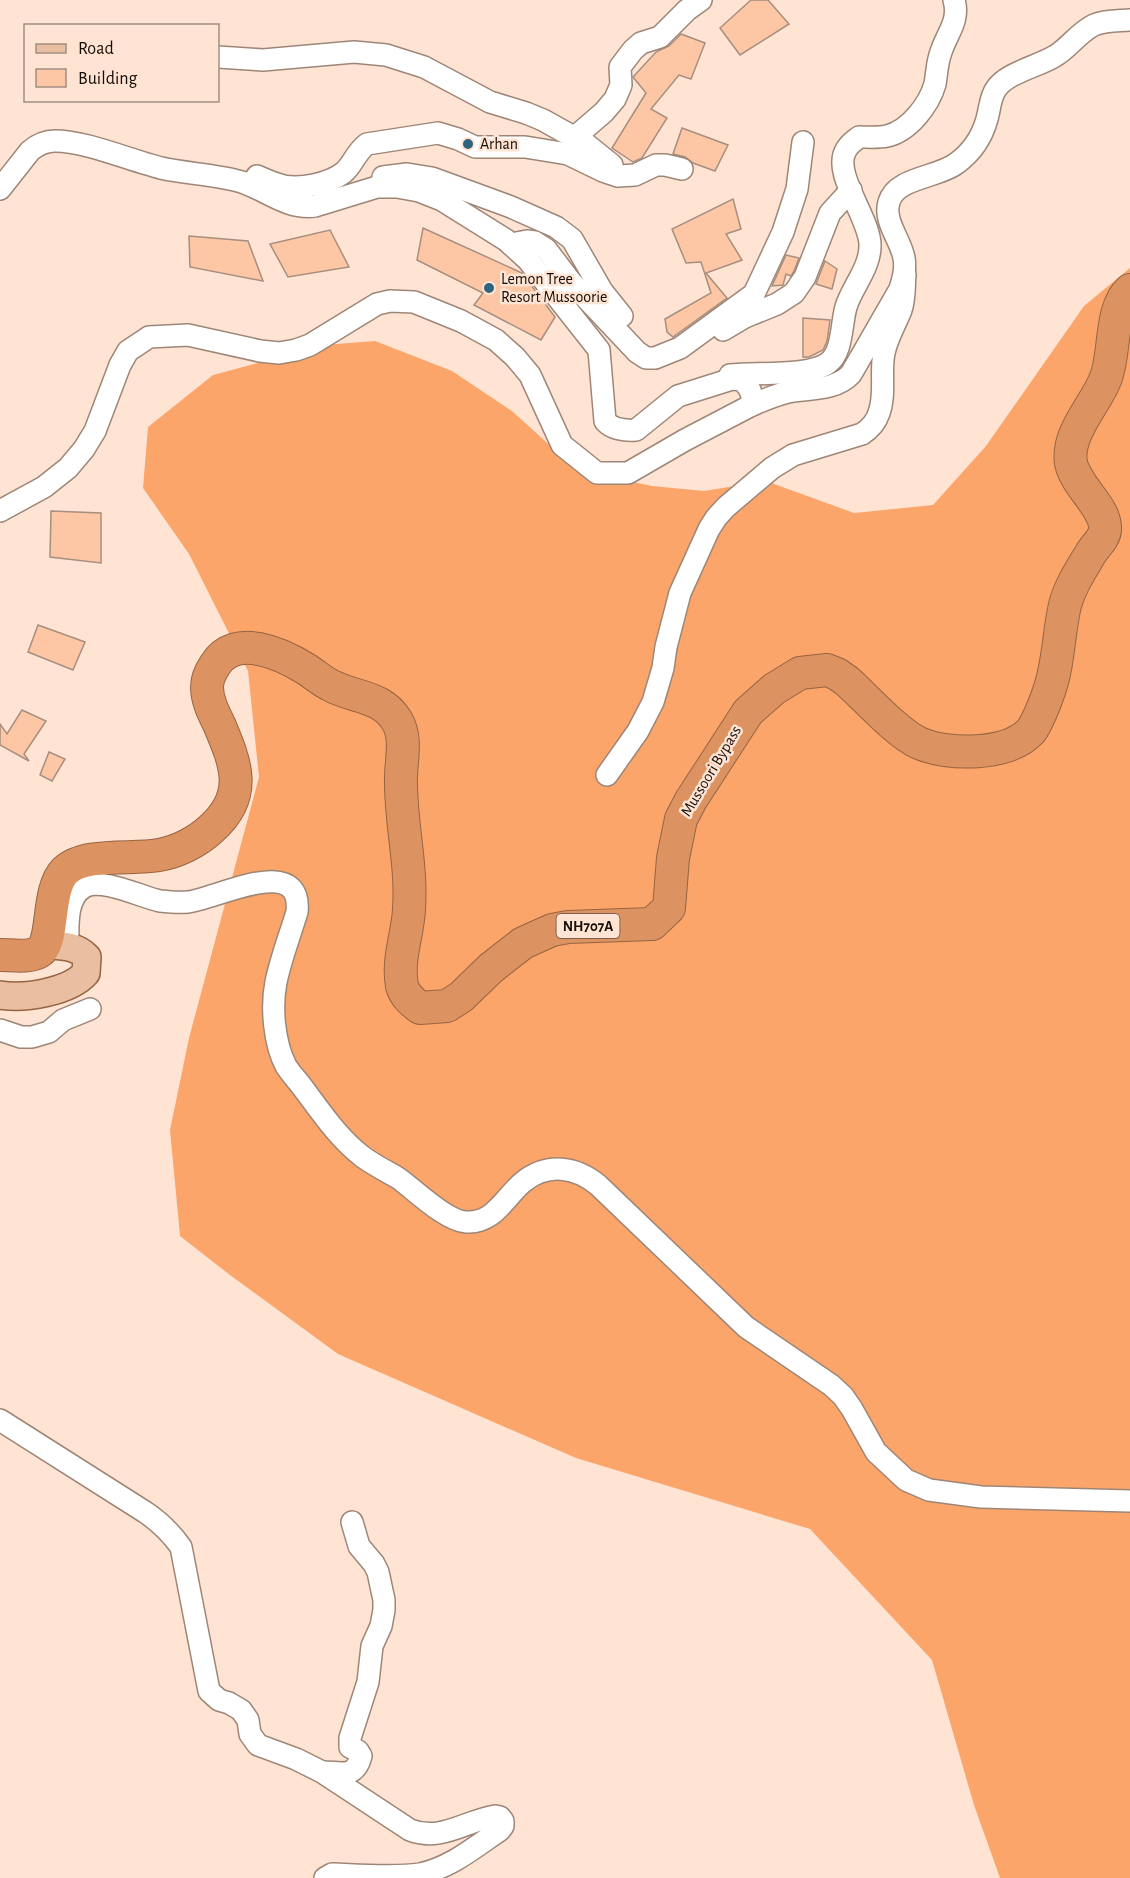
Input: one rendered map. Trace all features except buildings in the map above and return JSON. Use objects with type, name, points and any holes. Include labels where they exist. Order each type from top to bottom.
[{"type":"highway","name":"Mussoori Bypass","points":[[57,946],[52,900],[61,876],[68,869],[75,864],[89,860],[160,855],[179,849],[211,829],[226,812],[234,798],[236,782],[234,762],[209,702],[207,685],[210,672],[217,660],[227,652],[240,648],[254,648],[278,654],[331,686],[365,696],[379,703],[388,709],[398,722],[403,738],[400,783],[409,871],[410,910],[402,953],[402,986],[408,999],[420,1008],[447,1006],[461,997],[523,942],[552,930],[568,927],[652,924],[669,909],[673,858],[681,819],[691,800],[748,712],[774,689],[800,673],[826,670],[837,674],[907,736],[920,744],[954,751],[987,752],[1018,740],[1031,730],[1048,696],[1054,677],[1061,623],[1069,590],[1104,535],[1104,518],[1076,477],[1071,463],[1070,450],[1081,422],[1105,381],[1110,364],[1113,329],[1125,295],[1130,290]]},
{"type":"highway","points":[[0,955],[28,954],[57,946]]},
{"type":"main road","points":[[0,995],[16,998],[36,996],[82,978],[86,973],[87,957],[83,953],[57,946]]},
{"type":"street","points":[[575,137],[615,99],[621,85],[620,67],[633,50],[641,42],[660,37],[687,10],[701,0]]},
{"type":"street","points":[[708,386],[730,375],[779,373],[821,367],[836,354],[846,307],[869,258],[870,247],[869,234],[845,177],[843,162],[845,151],[859,137],[889,136],[901,130],[926,105],[934,86],[941,51],[953,28],[956,16],[954,0]]},
{"type":"street","points":[[607,775],[638,731],[653,702],[659,687],[666,647],[680,593],[716,518],[772,468],[793,455],[862,434],[877,419],[882,403],[881,367],[884,350],[903,302],[904,258],[887,211],[889,200],[895,191],[903,185],[942,172],[957,164],[973,149],[987,119],[994,91],[999,84],[1054,57],[1095,25],[1130,20]]},
{"type":"street","points":[[219,57],[263,60],[354,52],[386,55],[424,67],[476,96],[502,107],[526,113],[575,137],[609,162],[618,176]]},
{"type":"street","points":[[226,179],[245,172],[287,186],[311,185],[343,172],[359,150],[367,144],[438,133],[475,147],[525,147],[568,154],[618,176],[635,175],[656,165],[682,169]]},
{"type":"street","points":[[0,189],[30,151],[36,146],[55,141],[72,143],[162,168],[243,183],[277,199],[306,208],[377,187],[397,187],[419,191],[442,200],[512,244],[528,260],[599,350],[605,421],[609,426],[628,431],[636,430],[678,396],[732,380],[742,380],[750,388],[753,397],[752,405]]},
{"type":"street","points":[[654,358],[680,348],[754,294],[783,232],[797,189],[803,142]]},
{"type":"street","points":[[358,193],[381,177],[420,175],[456,186],[546,222],[572,240],[602,291],[622,316]]},
{"type":"street","points":[[512,244],[535,242],[546,249],[571,282],[637,352],[646,358],[677,357],[745,317],[777,304],[794,293],[805,277],[830,213],[851,190]]},
{"type":"street","points":[[0,511],[44,487],[68,468],[95,431],[120,365],[128,351],[149,338],[188,335],[279,353],[310,345],[377,304],[390,301],[414,302],[461,321],[496,340],[530,375],[561,445],[597,473],[628,473],[774,395],[830,386],[845,381],[900,289],[905,274]]},
{"type":"street","points":[[0,942],[57,946],[75,895],[88,885],[114,888],[177,903],[201,900],[255,884],[284,882],[292,887],[298,902],[276,982],[275,1011],[278,1042],[286,1066],[348,1144],[362,1156],[398,1178],[450,1217],[463,1222],[477,1222],[491,1216],[524,1181],[541,1173],[556,1169],[571,1170],[585,1175],[607,1193],[746,1327],[831,1385],[843,1396],[876,1452],[906,1480],[929,1490],[981,1497],[1130,1501]]},
{"type":"street","points":[[0,1030],[21,1037],[32,1037],[49,1032],[63,1020],[90,1009]]},
{"type":"street","points":[[0,1420],[146,1512],[171,1534],[181,1548],[209,1691],[219,1700],[241,1710],[248,1720],[250,1734],[258,1745],[296,1759],[322,1772],[419,1834],[441,1834],[495,1816],[500,1817],[503,1821],[500,1830],[451,1862],[428,1872],[400,1876],[332,1874],[325,1878]]},
{"type":"street","points":[[322,1772],[351,1772],[357,1768],[361,1756],[351,1746],[350,1738],[370,1674],[372,1646],[381,1626],[384,1610],[378,1572],[358,1546],[352,1522]]},
{"type":"shaded area","points":[[1130,268],[1130,1878],[1000,1878],[974,1805],[932,1660],[810,1529],[576,1458],[338,1354],[180,1236],[170,1130],[189,1038],[259,777],[248,671],[189,554],[143,488],[148,427],[213,375],[324,345],[375,341],[452,371],[512,411],[555,450],[599,475],[652,486],[704,491],[766,481],[854,513],[933,505],[986,446],[1084,306]]},
{"type":"place","name":"Arhan","points":[[468,144]]},
{"type":"place","name":"Lemon Tree Resort Mussoorie","points":[[489,288]]}]
